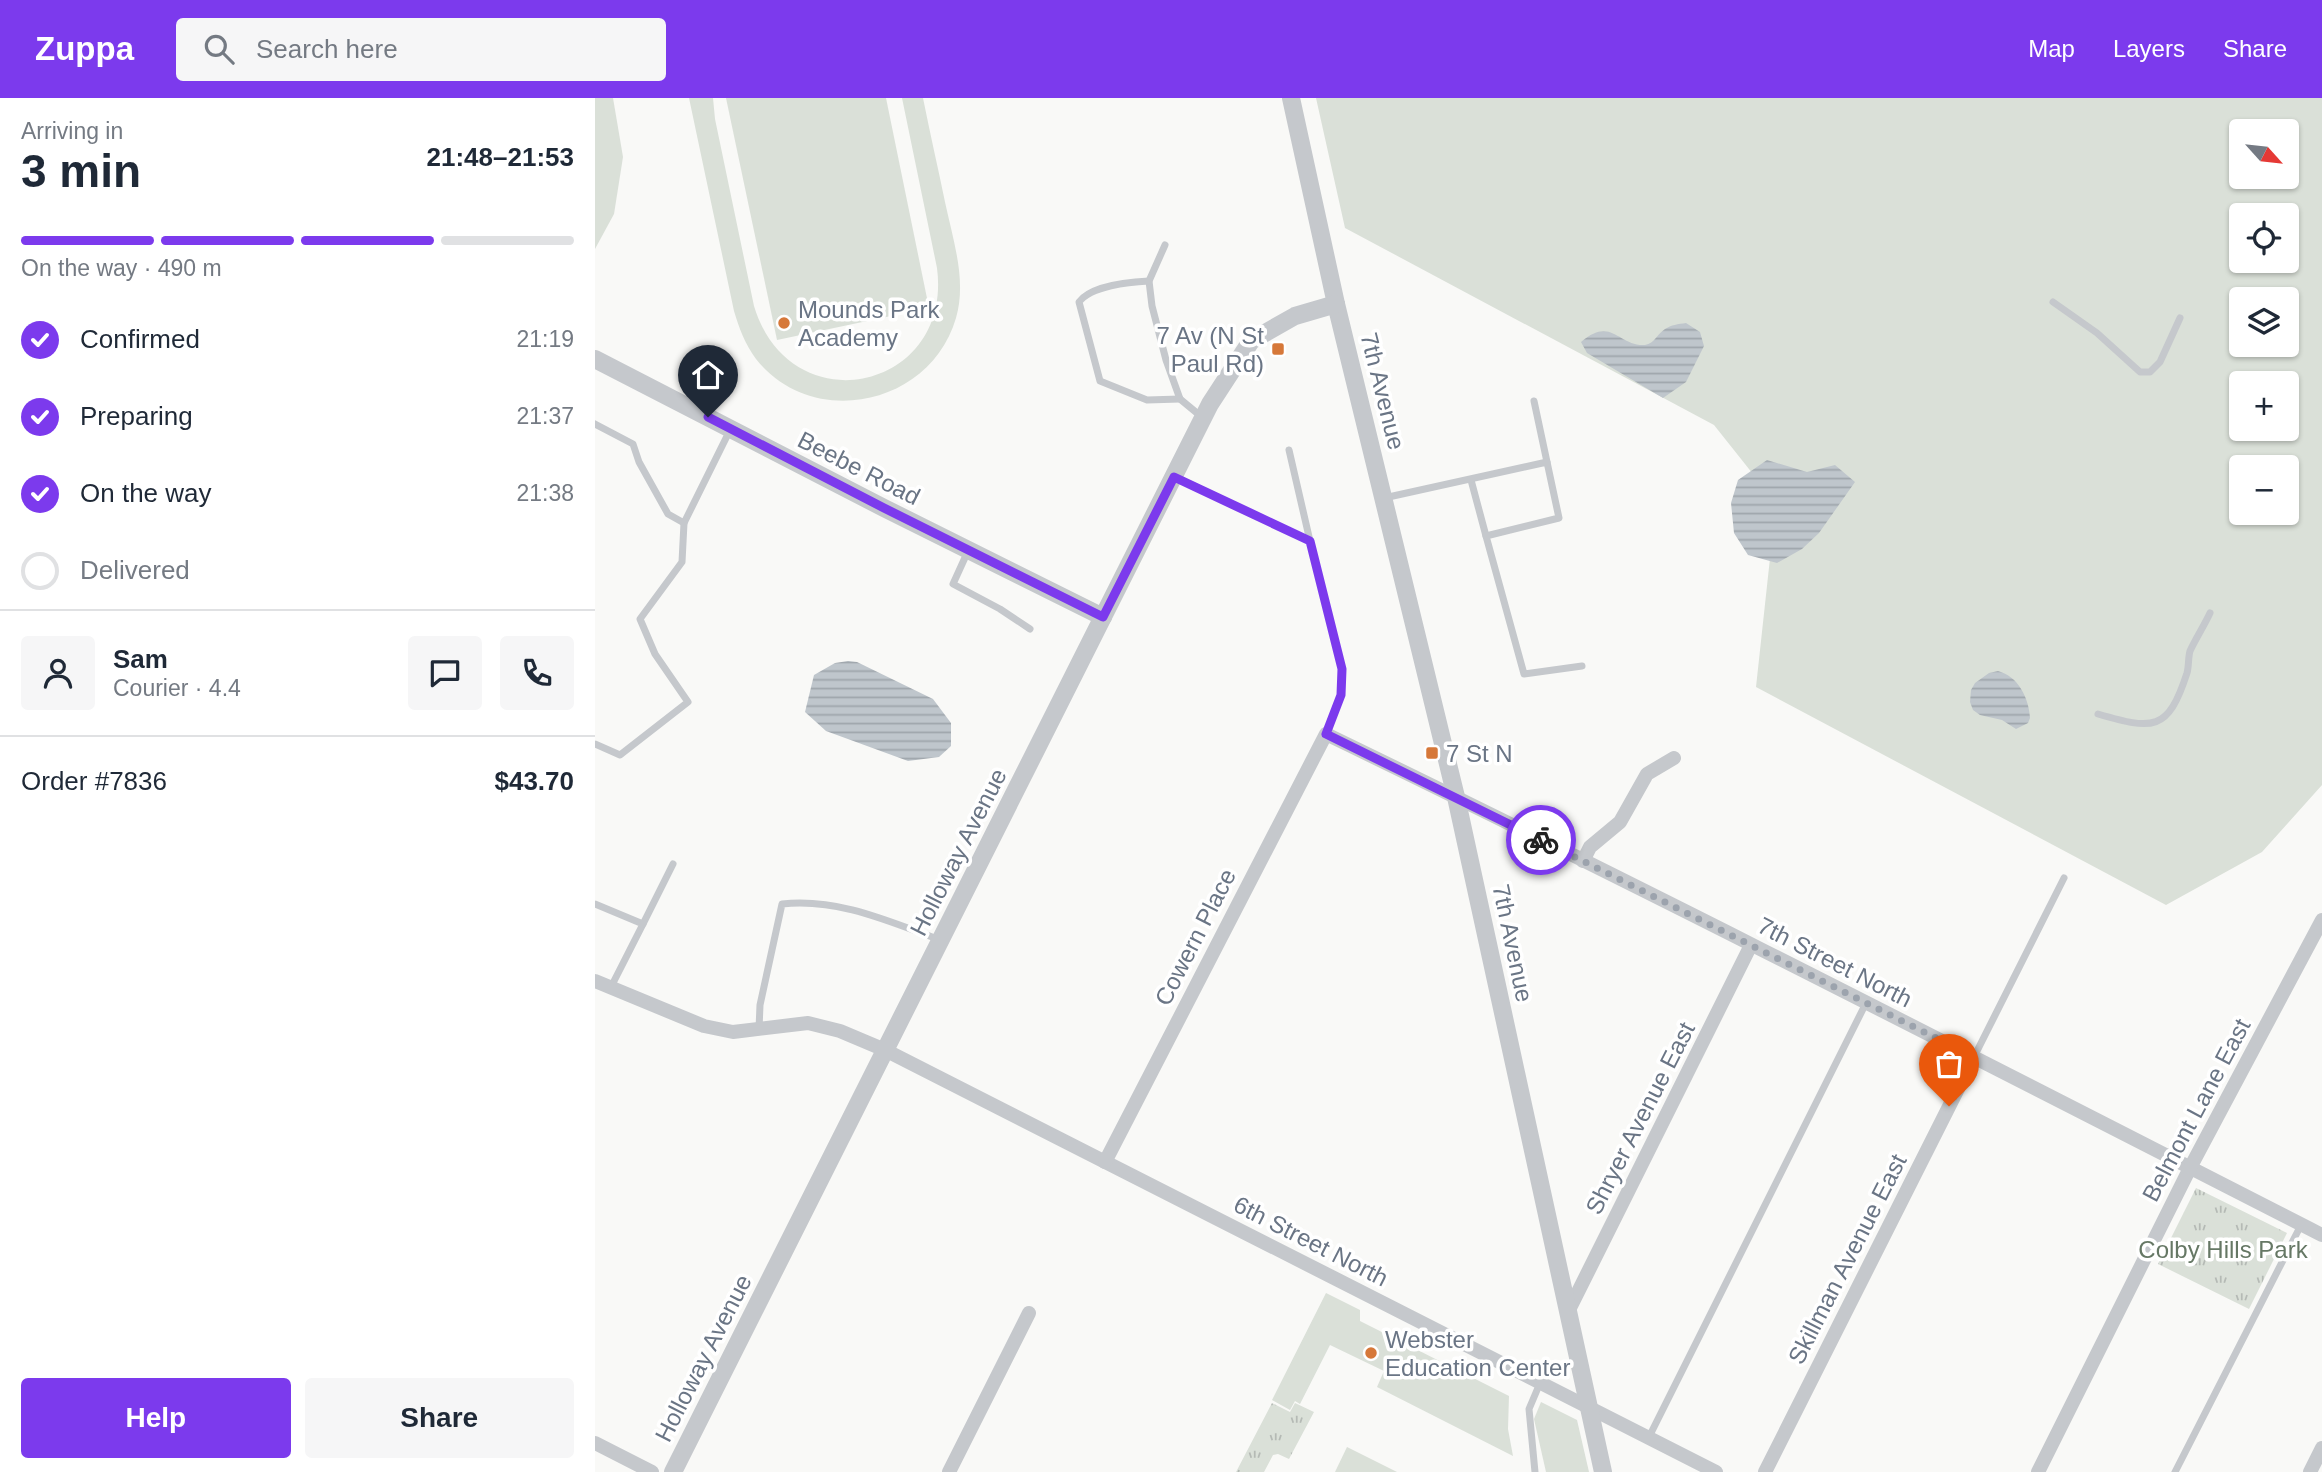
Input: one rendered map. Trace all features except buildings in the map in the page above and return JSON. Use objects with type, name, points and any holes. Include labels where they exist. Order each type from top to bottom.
[{"type":"street","name":"7th Avenue","points":[[1290,98],[1336,304],[1457,797],[1603,1472]]},
{"type":"street","name":"Holloway Avenue","points":[[673,1472],[1203,418],[1251,341],[1295,316],[1336,304]]},
{"type":"street","name":"Beebe Road","points":[[595,359],[1103,617]]},
{"type":"street","name":"7th Street North","points":[[1326,734],[1752,945],[2322,1235]]},
{"type":"street","name":"Cowern Place","points":[[1105,1162],[1326,734]]},
{"type":"street","points":[[1583,861],[1590,847],[1601,835],[1620,822],[1647,774],[1674,758]]},
{"type":"street","name":"Belmont Lane East","points":[[2038,1472],[2190,1168],[2322,920]]},
{"type":"street","name":"Shryer Avenue East","points":[[1568,1312],[1752,945]]},
{"type":"street","name":"6th Street North","points":[[595,981],[704,1026],[733,1032],[809,1023],[840,1031],[885,1050],[1716,1472]]},
{"type":"street","name":"Skillman Avenue East","points":[[1765,1472],[1974,1057]]},
{"type":"street","points":[[949,1472],[1029,1313]]},
{"type":"street","points":[[595,1443],[652,1472]]},
{"type":"street","points":[[2310,1472],[2322,1448]]},
{"type":"lane","points":[[1165,245],[1149,281],[1152,306],[1166,360],[1180,399],[1203,418]]},
{"type":"lane","points":[[1149,281],[1131,282],[1085,294],[1079,302],[1100,381],[1147,400],[1180,399]]},
{"type":"lane","points":[[2053,302],[2097,333],[2140,372],[2150,372],[2159,362],[2180,318]]},
{"type":"lane","points":[[1486,536],[1559,517],[1534,401]]},
{"type":"lane","points":[[595,424],[633,444],[639,462],[668,514],[684,523]]},
{"type":"lane","points":[[595,744],[620,755],[688,702],[656,654],[640,619],[682,562],[684,523],[730,429]]},
{"type":"lane","points":[[1289,450],[1342,669],[1341,695],[1326,734]]},
{"type":"lane","points":[[1384,498],[1547,462]]},
{"type":"lane","points":[[1174,477],[1310,541]]},
{"type":"lane","points":[[1471,480],[1524,674],[1582,666]]},
{"type":"lane","points":[[969,550],[953,583],[1030,629]]},
{"type":"lane","points":[[2098,714],[2142,725],[2155,724],[2168,713],[2188,669],[2189,654],[2210,613]]},
{"type":"lane","points":[[611,987],[673,864]]},
{"type":"lane","name":"Skillman Avenue East","points":[[1974,1057],[2064,878]]},
{"type":"lane","points":[[759,1029],[759,1005],[782,904],[808,901],[856,910],[941,940]]},
{"type":"lane","points":[[595,904],[643,924]]},
{"type":"lane","points":[[1649,1438],[1866,1003]]},
{"type":"lane","points":[[2175,1472],[2301,1224]]},
{"type":"lane","points":[[1535,1472],[1529,1409],[1540,1383]]},
{"type":"green space","points":[[595,98],[613,98],[623,157],[614,214],[595,249]]},
{"type":"green space","points":[[689,98],[713,98],[754,306],[773,344],[800,368],[832,379],[865,378],[896,366],[920,343],[935,310],[937,268],[902,98],[923,98],[955,245],[960,289],[956,318],[943,348],[922,371],[897,388],[868,398],[838,401],[808,395],[780,381],[756,359],[743,336],[734,311]]},
{"type":"green space","points":[[726,98],[886,98],[929,308],[777,340]]},
{"type":"green space","points":[[1316,98],[2322,98],[2322,785],[2262,852],[2166,905],[1756,687],[1776,503],[1714,425],[1345,228]]},
{"type":"green space","name":"Colby Hills Park","points":[[2196,1188],[2287,1233],[2249,1309],[2158,1264]]},
{"type":"green space","points":[[1326,1293],[1360,1310],[1360,1321],[1509,1396],[1508,1429],[1513,1456],[1377,1387],[1384,1371],[1330,1345],[1300,1404],[1295,1401],[1290,1410],[1272,1400]]},
{"type":"green space","points":[[1541,1402],[1577,1420],[1589,1472],[1546,1472],[1534,1419]]},
{"type":"green space","points":[[1272,1403],[1290,1412],[1295,1403],[1314,1412],[1289,1459],[1278,1454],[1273,1455],[1264,1472],[1236,1472]]},
{"type":"green space","points":[[1347,1447],[1397,1472],[1335,1472]]},
{"type":"shaded area","points":[[1686,323],[1700,332],[1704,346],[1686,382],[1663,398],[1587,353],[1581,342],[1600,331],[1614,334],[1634,344],[1647,345],[1667,328]]},
{"type":"shaded area","points":[[1767,460],[1807,472],[1835,465],[1855,482],[1819,533],[1802,549],[1777,563],[1748,555],[1734,533],[1731,503],[1738,480]]},
{"type":"shaded area","points":[[857,662],[933,699],[951,723],[951,746],[939,757],[908,761],[826,731],[805,712],[814,675],[835,663]]},
{"type":"shaded area","points":[[1998,671],[2017,683],[2027,703],[2030,718],[2028,723],[2016,729],[2002,720],[1980,715],[1973,710],[1970,702],[1975,683],[1989,673]]},
{"type":"way so far","points":[[1541,840],[1974,1057],[1949,1106]]},
{"type":"place","name":"Mounds Park Academy","points":[[784,323]]},
{"type":"place","name":"7 Av (N St Paul Rd)","points":[[1278,349]]},
{"type":"place","name":"7 St N","points":[[1432,753]]},
{"type":"place","name":"Webster Education Center","points":[[1371,1353]]},
{"type":"route","points":[[708,417],[1103,617],[1174,477],[1310,541],[1342,669],[1341,695],[1326,734],[1541,840]]}]
